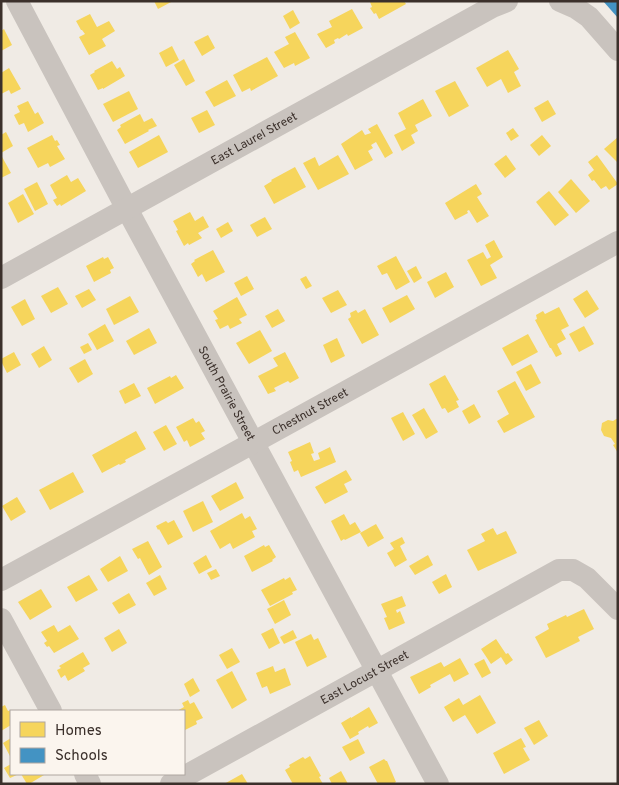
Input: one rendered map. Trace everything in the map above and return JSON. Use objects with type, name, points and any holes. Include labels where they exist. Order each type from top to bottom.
[{"type":"street","name":"South Prairie Street","points":[[17,1],[127,209],[438,784]]},
{"type":"street","points":[[560,1],[576,8],[589,17],[618,50]]},
{"type":"street","name":"East Laurel Street","points":[[1,278],[496,3]]},
{"type":"street","name":"Chestnut Street","points":[[1,580],[618,242]]},
{"type":"street","name":"East Locust Street","points":[[171,784],[559,570],[573,570],[587,578],[618,609]]},
{"type":"street","points":[[1,619],[50,710]]},
{"type":"building: Homes","points":[[154,1],[173,1],[158,9]]},
{"type":"building: Homes","points":[[371,1],[404,1],[406,4],[379,19],[370,8],[372,7]]},
{"type":"building: Homes","points":[[352,9],[363,28],[348,36],[347,34],[334,40],[335,43],[326,48],[317,34],[332,27],[329,21]]},
{"type":"building: Homes","points":[[293,10],[300,23],[290,29],[283,16]]},
{"type":"building: Homes","points":[[90,14],[97,27],[109,21],[115,31],[102,39],[106,46],[89,55],[79,37],[85,34],[76,21]]},
{"type":"building: Homes","points":[[4,29],[12,45],[1,51],[1,31]]},
{"type":"building: Homes","points":[[295,32],[310,58],[295,66],[294,63],[284,68],[274,52],[289,44],[285,37]]},
{"type":"building: Homes","points":[[208,35],[215,48],[202,56],[194,42]]},
{"type":"building: Homes","points":[[172,46],[179,60],[166,67],[159,53]]},
{"type":"building: Homes","points":[[508,50],[519,69],[514,72],[521,86],[508,93],[501,79],[487,87],[476,68]]},
{"type":"building: Homes","points":[[267,57],[278,76],[251,91],[250,88],[242,92],[233,75]]},
{"type":"building: Homes","points":[[184,59],[195,81],[186,86],[174,65]]},
{"type":"building: Homes","points":[[112,61],[117,69],[120,67],[125,76],[98,90],[90,75]]},
{"type":"building: Homes","points":[[9,68],[21,89],[11,94],[9,90],[1,94],[1,73]]},
{"type":"building: Homes","points":[[227,80],[236,96],[214,107],[205,92]]},
{"type":"building: Homes","points":[[455,81],[469,106],[449,117],[435,91]]},
{"type":"building: Homes","points":[[129,91],[138,109],[113,122],[103,104]]},
{"type":"building: Homes","points":[[423,99],[432,116],[415,125],[418,131],[411,135],[415,143],[402,151],[394,135],[406,129],[398,113]]},
{"type":"building: Homes","points":[[548,100],[556,114],[542,122],[534,108]]},
{"type":"building: Homes","points":[[28,101],[35,114],[38,112],[44,123],[28,132],[24,123],[19,125],[14,115],[20,112],[17,106]]},
{"type":"building: Homes","points":[[207,110],[215,125],[199,133],[191,118]]},
{"type":"building: Homes","points":[[140,114],[144,122],[152,118],[157,126],[125,144],[117,130],[121,127],[120,125]]},
{"type":"building: Homes","points":[[377,124],[393,153],[385,158],[376,142],[371,145],[373,148],[368,151],[373,160],[355,170],[341,144],[362,130],[365,135],[371,133],[368,129]]},
{"type":"building: Homes","points":[[513,128],[519,136],[511,141],[506,133]]},
{"type":"building: Homes","points":[[6,132],[13,146],[1,153],[1,135]]},
{"type":"building: Homes","points":[[52,135],[60,145],[57,146],[65,159],[50,167],[48,163],[38,168],[27,148]]},
{"type":"building: Homes","points":[[159,135],[168,152],[138,168],[129,152]]},
{"type":"building: Homes","points":[[542,135],[551,146],[539,156],[530,145]]},
{"type":"building: Homes","points":[[618,137],[618,163],[604,149]]},
{"type":"building: Homes","points":[[1,155],[11,173],[1,178]]},
{"type":"building: Homes","points":[[338,155],[349,174],[318,190],[303,163],[315,157],[319,166]]},
{"type":"building: Homes","points":[[506,155],[516,169],[505,178],[494,164]]},
{"type":"building: Homes","points":[[597,155],[618,184],[609,190],[606,186],[601,189],[588,175],[594,170],[588,162]]},
{"type":"building: Homes","points":[[295,167],[306,187],[274,204],[264,186]]},
{"type":"building: Homes","points":[[67,175],[71,182],[78,178],[86,191],[61,206],[60,204],[57,206],[53,200],[57,198],[50,185]]},
{"type":"building: Homes","points":[[571,179],[590,201],[576,213],[558,192]]},
{"type":"building: Homes","points":[[37,182],[48,204],[35,211],[24,189]]},
{"type":"building: Homes","points":[[476,184],[482,194],[477,197],[489,216],[477,223],[469,210],[467,211],[468,213],[455,220],[445,203]]},
{"type":"building: Homes","points":[[549,191],[569,215],[555,226],[536,202]]},
{"type":"building: Homes","points":[[23,194],[34,214],[18,223],[8,203]]},
{"type":"building: Homes","points":[[190,212],[195,221],[203,216],[209,227],[198,233],[202,238],[184,246],[173,221]]},
{"type":"building: Homes","points":[[265,217],[272,229],[257,237],[250,225]]},
{"type":"building: Homes","points":[[228,222],[233,231],[221,238],[216,229]]},
{"type":"building: Homes","points":[[494,240],[503,257],[490,265],[497,278],[481,286],[467,260],[483,252],[487,259],[491,257],[485,245]]},
{"type":"building: Homes","points":[[213,250],[225,272],[206,282],[202,274],[198,277],[191,264],[194,260]]},
{"type":"building: Homes","points":[[396,256],[410,282],[396,290],[387,273],[382,275],[377,266]]},
{"type":"building: Homes","points":[[103,257],[104,259],[108,257],[114,268],[110,270],[111,273],[94,282],[86,266]]},
{"type":"building: Homes","points":[[416,266],[422,278],[414,283],[407,271]]},
{"type":"building: Homes","points":[[446,272],[454,287],[435,298],[427,282]]},
{"type":"building: Homes","points":[[247,276],[254,289],[241,296],[234,283]]},
{"type":"building: Homes","points":[[306,276],[312,286],[306,289],[300,279]]},
{"type":"building: Homes","points":[[58,287],[68,304],[51,313],[41,296]]},
{"type":"building: Homes","points":[[89,289],[96,300],[82,308],[75,296]]},
{"type":"building: Homes","points":[[338,290],[347,305],[331,313],[322,298]]},
{"type":"building: Homes","points":[[587,290],[599,309],[585,318],[573,299]]},
{"type":"building: Homes","points":[[407,295],[415,309],[390,323],[382,308]]},
{"type":"building: Homes","points":[[130,296],[139,312],[114,325],[106,309]]},
{"type":"building: Homes","points":[[237,297],[247,315],[239,319],[242,323],[230,329],[228,325],[220,329],[215,320],[218,319],[213,311]]},
{"type":"building: Homes","points":[[25,299],[35,319],[22,326],[11,307]]},
{"type":"building: Homes","points":[[559,307],[569,326],[561,330],[566,339],[557,344],[562,354],[556,357],[535,320],[537,319],[536,315],[543,311],[545,314]]},
{"type":"building: Homes","points":[[278,309],[285,321],[272,328],[265,316]]},
{"type":"building: Homes","points":[[365,309],[379,335],[362,344],[348,319],[351,317],[350,313],[356,310],[358,313]]},
{"type":"building: Homes","points":[[105,324],[114,341],[97,350],[88,334]]},
{"type":"building: Homes","points":[[584,326],[594,344],[579,352],[569,334]]},
{"type":"building: Homes","points":[[149,328],[157,343],[134,355],[126,341]]},
{"type":"building: Homes","points":[[260,330],[272,351],[249,364],[236,343]]},
{"type":"building: Homes","points":[[528,334],[538,352],[512,366],[502,348]]},
{"type":"building: Homes","points":[[337,338],[345,356],[331,363],[323,345]]},
{"type":"building: Homes","points":[[88,343],[92,350],[84,354],[80,347]]},
{"type":"building: Homes","points":[[44,346],[52,360],[39,368],[31,354]]},
{"type":"building: Homes","points":[[14,352],[21,365],[7,373],[1,359]]},
{"type":"building: Homes","points":[[285,352],[299,378],[274,388],[276,391],[268,394],[258,376],[278,366],[273,358]]},
{"type":"building: Homes","points":[[85,359],[93,374],[78,383],[69,368]]},
{"type":"building: Homes","points":[[531,364],[541,383],[526,391],[516,372]]},
{"type":"building: Homes","points":[[176,375],[184,388],[155,404],[147,388],[170,376],[171,378]]},
{"type":"building: Homes","points":[[445,375],[459,400],[456,401],[459,407],[448,413],[445,408],[442,409],[429,384]]},
{"type":"building: Homes","points":[[515,381],[535,417],[504,433],[497,421],[509,414],[497,391]]},
{"type":"building: Homes","points":[[134,383],[141,396],[125,404],[119,391]]},
{"type":"building: Homes","points":[[474,404],[481,417],[469,424],[462,411]]},
{"type":"building: Homes","points":[[424,408],[438,432],[426,439],[412,415]]},
{"type":"building: Homes","points":[[403,412],[415,434],[403,441],[391,418]]},
{"type":"building: Homes","points":[[193,418],[196,423],[199,421],[205,431],[201,433],[205,439],[190,447],[187,440],[184,442],[176,427]]},
{"type":"building: Homes","points":[[618,418],[618,453],[611,438],[604,436],[601,430],[602,423]]},
{"type":"building: Homes","points":[[166,425],[177,444],[164,451],[153,432]]},
{"type":"building: Homes","points":[[136,431],[146,449],[125,460],[126,462],[102,473],[92,455]]},
{"type":"building: Homes","points":[[310,442],[314,453],[311,454],[314,461],[320,459],[318,453],[330,447],[336,462],[301,477],[298,470],[294,472],[288,452]]},
{"type":"building: Homes","points":[[346,470],[352,480],[344,484],[348,492],[325,504],[315,487]]},
{"type":"building: Homes","points":[[73,472],[84,492],[50,510],[39,490]]},
{"type":"building: Homes","points":[[236,482],[244,498],[220,511],[211,496]]},
{"type":"building: Homes","points":[[17,497],[26,512],[11,521],[2,506]]},
{"type":"building: Homes","points":[[203,501],[213,522],[193,532],[183,511]]},
{"type":"building: Homes","points":[[242,513],[245,519],[250,516],[257,529],[252,531],[255,537],[233,549],[230,543],[220,549],[210,531]]},
{"type":"building: Homes","points":[[344,514],[350,525],[355,522],[361,532],[341,541],[331,521]]},
{"type":"building: Homes","points":[[174,520],[183,537],[168,545],[156,526],[166,521],[168,523]]},
{"type":"building: Homes","points":[[376,524],[384,538],[368,547],[360,533]]},
{"type":"building: Homes","points":[[493,528],[497,535],[506,531],[517,553],[478,571],[467,550],[485,541],[481,534]]},
{"type":"building: Homes","points":[[402,537],[405,543],[400,546],[407,560],[395,567],[387,553],[394,549],[390,543]]},
{"type":"building: Homes","points":[[148,541],[162,567],[149,575],[140,558],[138,559],[132,549]]},
{"type":"building: Homes","points":[[264,545],[265,547],[269,545],[276,557],[273,561],[252,572],[244,556]]},
{"type":"building: Homes","points":[[206,555],[212,567],[199,574],[193,563]]},
{"type":"building: Homes","points":[[428,555],[433,565],[415,575],[409,566]]},
{"type":"building: Homes","points":[[120,556],[128,571],[108,582],[100,569]]},
{"type":"building: Homes","points":[[216,569],[220,576],[211,580],[207,573]]},
{"type":"building: Homes","points":[[446,574],[452,587],[439,594],[432,582]]},
{"type":"building: Homes","points":[[89,575],[98,590],[76,602],[67,587]]},
{"type":"building: Homes","points":[[160,575],[167,589],[154,596],[146,583]]},
{"type":"building: Homes","points":[[290,577],[297,590],[270,606],[261,590],[284,578],[285,580]]},
{"type":"building: Homes","points":[[41,589],[52,607],[30,620],[18,602]]},
{"type":"building: Homes","points":[[129,593],[136,605],[119,614],[112,603]]},
{"type":"building: Homes","points":[[402,596],[406,606],[396,610],[397,613],[400,611],[405,623],[389,630],[384,618],[387,617],[381,604]]},
{"type":"building: Homes","points":[[284,600],[291,615],[275,624],[267,609]]},
{"type":"building: Homes","points":[[584,609],[594,629],[578,637],[580,641],[546,658],[535,637],[549,629],[547,624]]},
{"type":"building: Homes","points":[[54,625],[58,632],[70,625],[79,639],[54,653],[44,643],[47,641],[41,632]]},
{"type":"building: Homes","points":[[273,628],[280,643],[269,649],[261,634]]},
{"type":"building: Homes","points":[[119,629],[127,643],[112,652],[104,638]]},
{"type":"building: Homes","points":[[293,630],[297,638],[284,644],[280,637]]},
{"type":"building: Homes","points":[[311,634],[314,640],[318,638],[327,657],[307,667],[295,642]]},
{"type":"building: Homes","points":[[496,639],[506,654],[508,653],[513,660],[506,665],[501,657],[491,664],[481,649]]},
{"type":"building: Homes","points":[[232,648],[240,662],[227,669],[219,655]]},
{"type":"building: Homes","points":[[83,652],[90,664],[83,668],[85,671],[68,681],[65,675],[61,678],[57,670],[61,668],[59,666]]},
{"type":"building: Homes","points":[[460,658],[469,674],[454,682],[450,674],[430,685],[431,687],[419,694],[410,677],[441,662],[444,667]]},
{"type":"building: Homes","points":[[484,659],[491,673],[482,678],[474,664]]},
{"type":"building: Homes","points":[[273,666],[275,672],[285,668],[291,685],[270,694],[267,686],[262,688],[256,673]]},
{"type":"building: Homes","points":[[232,671],[247,700],[232,709],[216,680]]},
{"type":"building: Homes","points":[[193,678],[200,691],[190,697],[184,684]]},
{"type":"building: Homes","points":[[480,695],[496,723],[477,734],[465,715],[453,722],[444,707],[459,698],[463,705]]},
{"type":"building: Homes","points":[[188,700],[190,704],[194,702],[203,718],[196,721],[197,724],[185,730],[185,710],[179,710],[184,707],[182,703]]},
{"type":"building: Homes","points":[[5,705],[8,711],[10,710],[10,726],[1,731],[1,707]]},
{"type":"building: Homes","points":[[369,707],[378,723],[369,728],[368,726],[350,739],[341,723]]},
{"type":"building: Homes","points":[[539,720],[548,736],[534,745],[524,728]]},
{"type":"building: Homes","points":[[521,738],[526,747],[523,748],[530,760],[504,774],[493,753]]},
{"type":"building: Homes","points":[[10,739],[10,756],[3,743]]},
{"type":"building: Homes","points":[[358,739],[365,753],[350,761],[342,747]]},
{"type":"building: Homes","points":[[310,756],[321,776],[319,777],[323,784],[293,784],[285,770],[290,767],[289,765],[303,757],[305,759]]},
{"type":"building: Homes","points":[[384,759],[387,761],[396,782],[393,784],[378,784],[369,767]]},
{"type":"building: Homes","points":[[10,765],[10,775],[17,775],[10,778],[4,768]]},
{"type":"building: Homes","points":[[341,771],[348,784],[332,784],[329,778]]},
{"type":"building: Homes","points":[[242,774],[248,784],[224,784]]},
{"type":"building: Homes","points":[[22,775],[44,775],[29,784],[27,784]]},
{"type":"building: Schools","points":[[603,1],[618,1],[618,18]]}]
